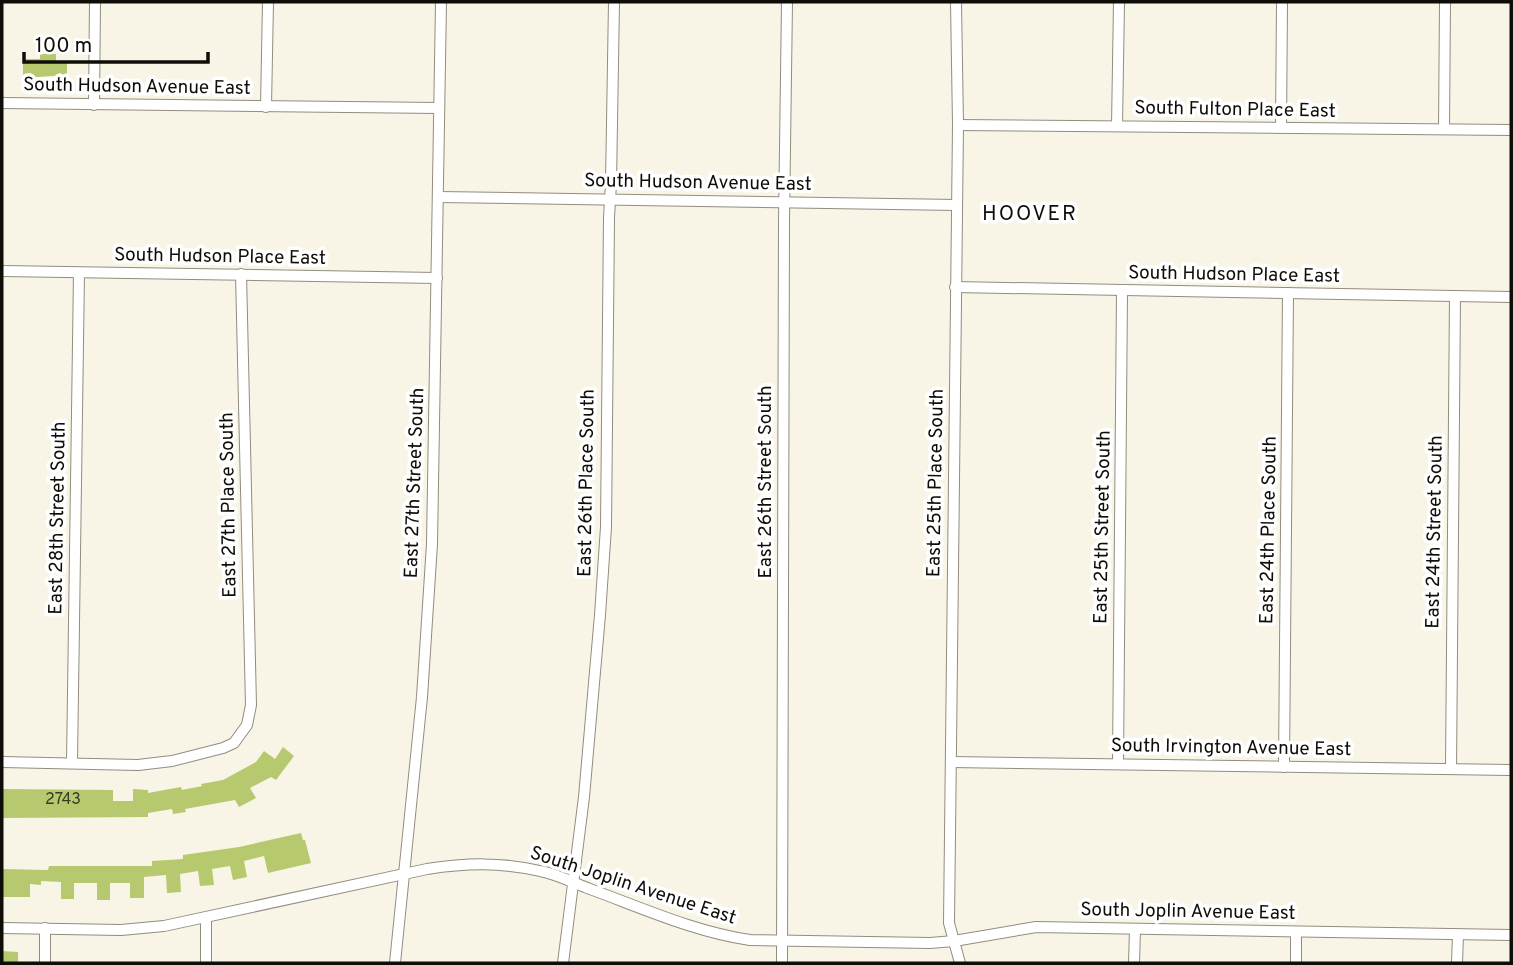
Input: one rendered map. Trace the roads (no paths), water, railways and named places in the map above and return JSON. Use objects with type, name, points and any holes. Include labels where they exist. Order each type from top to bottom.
[{"type":"street","points":[[93,105],[95,2]]},
{"type":"street","points":[[266,107],[268,2]]},
{"type":"street","name":"East 27th Street South","points":[[395,963],[422,697],[430,582],[441,2]]},
{"type":"street","name":"East 26th Place South","points":[[563,963],[584,797],[606,527],[614,2]]},
{"type":"street","name":"East 26th Street South","points":[[782,963],[787,2]]},
{"type":"street","name":"East 25th Place South","points":[[956,2],[958,125],[949,923],[960,963]]},
{"type":"street","points":[[1117,126],[1119,2]]},
{"type":"street","points":[[1281,128],[1282,2]]},
{"type":"street","points":[[1444,130],[1445,2]]},
{"type":"street","name":"South Hudson Avenue East","points":[[2,103],[439,108]]},
{"type":"street","name":"South Fulton Place East","points":[[958,125],[1511,130]]},
{"type":"street","name":"South Hudson Avenue East","points":[[438,197],[957,205]]},
{"type":"street","name":"South Hudson Place East","points":[[2,271],[437,278]]},
{"type":"street","name":"East 28th Street South","points":[[72,763],[79,273]]},
{"type":"street","name":"East 27th Place South","points":[[72,763],[138,765],[172,761],[234,743],[247,725],[251,705],[241,274]]},
{"type":"street","name":"South Hudson Place East","points":[[956,288],[1511,297]]},
{"type":"street","name":"East 25th Street South","points":[[1118,763],[1122,291]]},
{"type":"street","name":"East 24th Place South","points":[[1284,767],[1288,293]]},
{"type":"street","name":"East 24th Street South","points":[[1451,769],[1455,296]]},
{"type":"street","points":[[2,762],[72,763]]},
{"type":"street","name":"South Irvington Avenue East","points":[[951,762],[1511,770]]},
{"type":"street","name":"South Joplin Avenue East","points":[[2,928],[121,930],[163,926],[427,869],[485,863],[543,871],[722,936],[783,941],[930,943],[1036,927],[1511,935]]},
{"type":"street","points":[[206,918],[206,963]]},
{"type":"street","points":[[45,928],[45,963]]},
{"type":"street","points":[[1134,963],[1135,929]]},
{"type":"street","points":[[1296,932],[1296,963]]},
{"type":"street","points":[[1457,963],[1458,935]]},
{"type":"district","name":"HOOVER","points":[[1030,214]]}]
